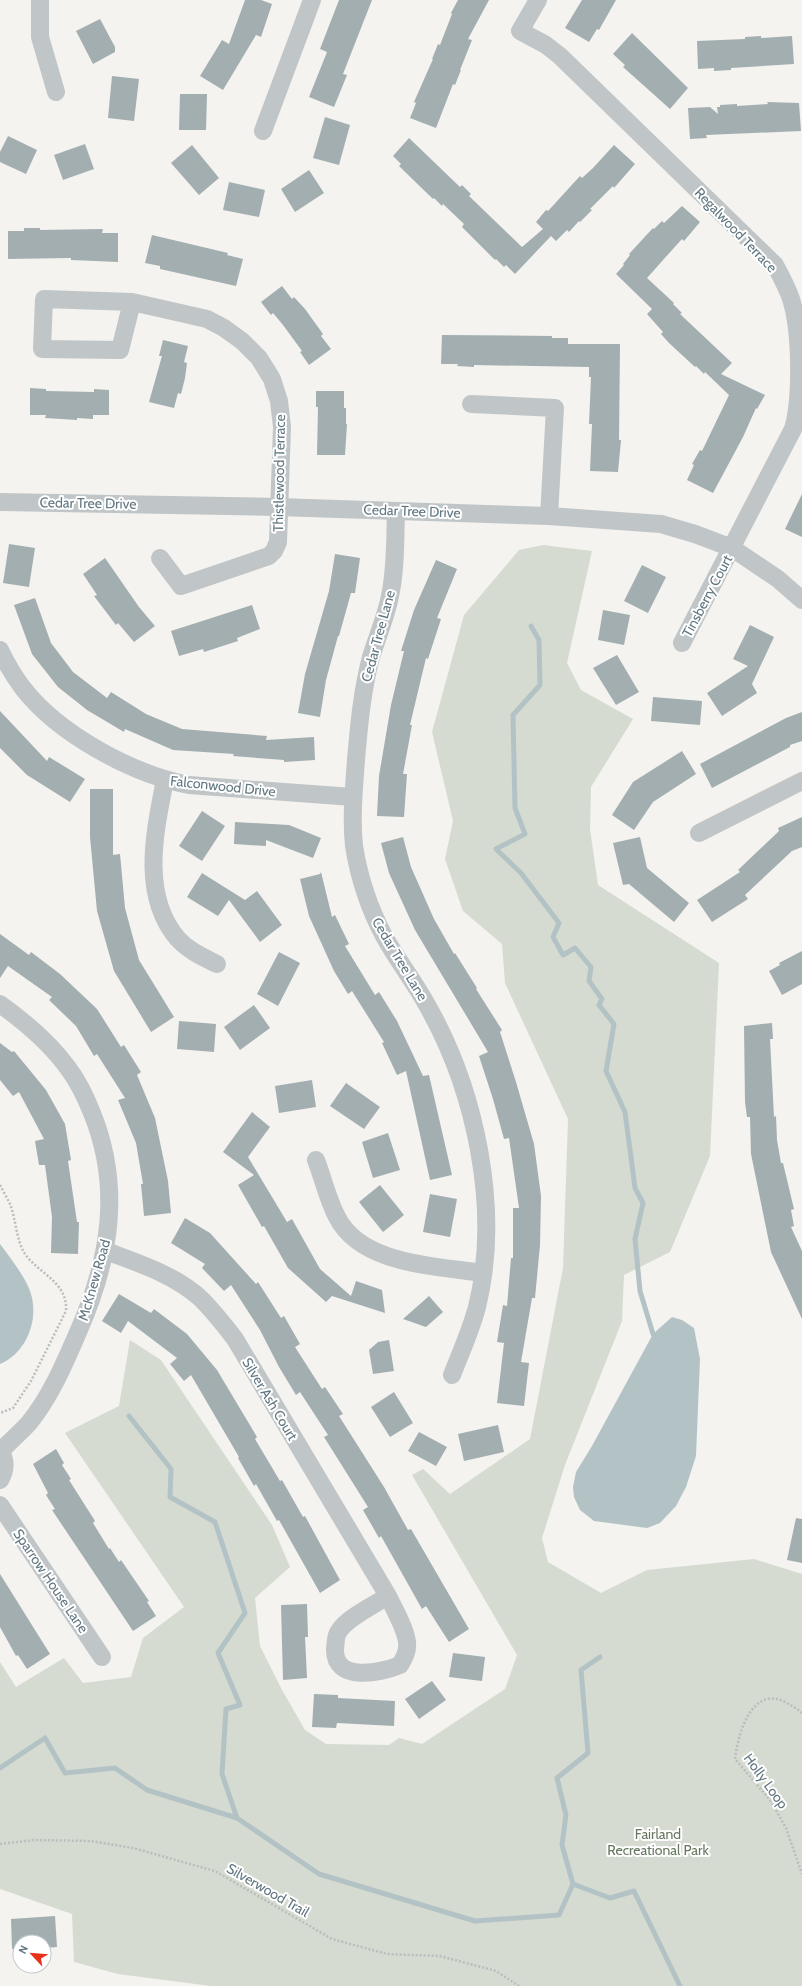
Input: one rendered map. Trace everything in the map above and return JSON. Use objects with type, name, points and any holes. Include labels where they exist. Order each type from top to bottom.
[{"type":"street","points":[[40,0],[40,37],[56,92]]},
{"type":"street","points":[[262,130],[312,0]]},
{"type":"street","name":"Regalwood Terrace","points":[[538,0],[520,31],[546,45],[560,56],[775,265],[791,298],[796,318],[798,342],[800,397],[798,416],[793,429],[732,548]]},
{"type":"street","name":"Thistlewood Terrace","points":[[132,302],[120,350],[42,349],[44,299],[132,302],[207,320],[224,328],[242,341],[259,358],[272,379],[279,401],[282,427],[278,507],[278,542],[274,551],[269,556],[181,586],[160,558]]},
{"type":"street","points":[[471,404],[554,408],[549,516]]},
{"type":"street","name":"Cedar Tree Drive","points":[[0,502],[396,510],[549,516],[661,524],[695,534],[732,548],[778,578],[802,600]]},
{"type":"street","name":"Cedar Tree Lane","points":[[396,510],[394,575],[390,598],[371,657],[364,686],[360,714],[353,797],[354,845],[362,883],[372,912],[384,936],[428,1006],[462,1083],[476,1133],[484,1172],[487,1208],[483,1273],[476,1312],[452,1375]]},
{"type":"street","name":"Tinsberry Court","points":[[682,643],[732,548]]},
{"type":"street","name":"Falconwood Drive","points":[[0,650],[22,688],[43,709],[67,728],[99,750],[165,780],[189,785],[353,797]]},
{"type":"street","points":[[165,780],[155,830],[153,852],[159,903],[166,922],[179,940],[195,953],[217,964]]},
{"type":"street","points":[[699,833],[802,781]]},
{"type":"street","name":"McKnew Road","points":[[0,1004],[17,1016],[44,1041],[68,1068],[85,1096],[106,1152],[110,1187],[110,1222],[106,1251],[89,1307],[50,1392],[29,1422],[0,1450]]},
{"type":"street","points":[[316,1160],[337,1218],[347,1232],[361,1243],[380,1254],[403,1261],[483,1273]]},
{"type":"street","name":"Silver Ash Court","points":[[106,1251],[150,1267],[177,1282],[198,1297],[219,1318],[235,1340],[388,1596],[407,1638],[407,1647],[400,1665],[372,1674],[358,1673],[347,1669],[339,1663],[335,1653],[338,1632],[344,1624],[388,1596]]},
{"type":"street","points":[[0,1450],[5,1461],[4,1473],[0,1480]]},
{"type":"street","name":"Sparrow House Lane","points":[[0,1505],[102,1657]]},
{"type":"path","points":[[0,1185],[10,1204],[24,1253],[32,1263],[54,1280],[64,1294],[67,1303],[66,1311],[31,1381],[13,1408],[0,1413]]},
{"type":"path","name":"Holly Loop","points":[[802,1713],[779,1698],[762,1700],[748,1714],[737,1738],[735,1759],[770,1800],[786,1828],[802,1874]]},
{"type":"path","name":"Silverwood Trail","points":[[0,1844],[34,1840],[91,1841],[133,1848],[215,1871],[332,1939],[387,1954],[440,1956],[496,1971],[518,1986]]},
{"type":"green space","name":"Fairland Recreational Park","points":[[543,545],[592,551],[567,663],[581,690],[633,719],[591,787],[590,829],[598,885],[719,963],[710,1156],[670,1252],[624,1275],[622,1321],[565,1465],[542,1538],[548,1562],[601,1593],[647,1570],[754,1559],[802,1574],[802,1986],[211,1986],[118,1974],[74,1962],[72,1914],[0,1889],[0,1662],[16,1687],[64,1658],[83,1683],[131,1677],[143,1638],[184,1607],[65,1433],[119,1406],[130,1340],[161,1360],[272,1525],[290,1567],[255,1598],[260,1646],[281,1688],[305,1730],[326,1744],[389,1745],[399,1738],[422,1744],[505,1689],[517,1655],[412,1475],[423,1469],[450,1494],[530,1439],[563,1268],[568,1119],[505,983],[502,944],[463,911],[445,859],[453,821],[432,732],[464,615],[519,550]]},
{"type":"shaded area","points":[[0,1244],[29,1288],[33,1304],[33,1315],[32,1325],[23,1344],[9,1359],[0,1364]]},
{"type":"shaded area","points":[[672,1317],[682,1320],[694,1328],[700,1359],[696,1456],[686,1487],[676,1506],[660,1523],[647,1528],[594,1521],[580,1510],[574,1497],[573,1487],[576,1472],[592,1446],[653,1334]]},
{"type":"building","points":[[245,0],[261,0],[272,4],[261,37],[256,35],[223,90],[200,76],[222,40],[229,44]]},
{"type":"building","points":[[339,0],[372,0],[343,74],[347,75],[334,107],[309,97],[327,52],[320,49]]},
{"type":"building","points":[[458,0],[489,0],[468,39],[472,40],[455,85],[453,84],[436,128],[410,118],[416,103],[414,102],[438,44],[440,45],[452,14],[451,13]]},
{"type":"building","points":[[582,0],[616,0],[599,30],[597,29],[589,42],[565,28]]},
{"type":"building","points":[[100,19],[115,47],[115,52],[93,64],[76,31]]},
{"type":"building","points":[[632,33],[688,88],[670,109],[623,67],[625,65],[613,54]]},
{"type":"building","points":[[761,36],[761,38],[792,36],[794,64],[731,68],[731,70],[714,71],[714,68],[698,69],[697,41],[745,39],[745,37]]},
{"type":"building","points":[[112,76],[139,79],[134,121],[108,118]]},
{"type":"building","points":[[180,94],[207,94],[206,130],[179,130]]},
{"type":"building","points":[[767,102],[799,103],[801,131],[706,135],[707,138],[690,139],[688,108],[710,107],[718,114],[717,107],[720,107],[720,105],[737,104],[737,106],[768,104]]},
{"type":"building","points":[[325,117],[350,125],[339,165],[313,158]]},
{"type":"building","points":[[8,136],[37,150],[26,174],[0,162],[0,152]]},
{"type":"building","points":[[409,138],[460,187],[462,185],[471,194],[469,196],[522,247],[543,229],[536,222],[546,210],[548,211],[580,176],[582,178],[593,168],[614,145],[635,164],[614,188],[613,186],[590,209],[592,210],[580,222],[579,221],[569,232],[567,230],[556,241],[551,236],[515,274],[506,265],[504,267],[496,259],[495,260],[462,227],[464,224],[443,204],[442,206],[434,198],[433,199],[399,166],[401,164],[393,156]]},
{"type":"building","points":[[85,144],[94,169],[63,180],[54,155]]},
{"type":"building","points":[[192,145],[219,178],[199,195],[171,163]]},
{"type":"building","points":[[309,170],[324,193],[295,212],[281,189]]},
{"type":"building","points":[[229,182],[265,190],[259,217],[223,210]]},
{"type":"building","points":[[682,206],[700,222],[684,241],[682,239],[647,278],[674,303],[673,304],[682,313],[680,314],[732,363],[721,374],[765,395],[757,409],[756,408],[743,437],[713,493],[687,480],[694,465],[692,464],[700,450],[702,451],[729,395],[705,372],[704,374],[696,366],[695,367],[669,343],[661,334],[663,332],[647,314],[652,309],[616,274],[624,265],[623,264],[630,255],[629,254],[653,228],[654,229],[662,221],[664,223]]},
{"type":"building","points":[[24,228],[40,228],[40,230],[103,229],[102,233],[118,233],[118,262],[71,260],[71,258],[8,259],[8,231],[24,231]]},
{"type":"building","points":[[152,235],[228,253],[227,255],[243,259],[236,286],[160,269],[160,266],[145,263]]},
{"type":"building","points":[[282,286],[292,299],[294,297],[305,309],[323,334],[321,336],[331,349],[309,365],[300,352],[302,351],[283,325],[273,313],[271,315],[261,302]]},
{"type":"building","points":[[442,335],[552,336],[552,338],[568,338],[568,344],[620,344],[619,440],[621,440],[618,472],[590,471],[592,424],[589,424],[591,377],[589,377],[589,367],[474,365],[474,367],[457,366],[458,364],[441,364]]},
{"type":"building","points":[[163,340],[188,346],[184,362],[187,363],[185,378],[181,394],[178,393],[174,408],[149,402],[162,356],[159,356]]},
{"type":"building","points":[[30,388],[46,389],[46,391],[94,392],[94,389],[109,390],[109,415],[93,415],[93,419],[77,418],[77,420],[45,418],[46,415],[30,415]]},
{"type":"building","points":[[316,391],[344,391],[344,408],[346,408],[347,424],[345,455],[317,455],[318,407],[316,407]]},
{"type":"building","points":[[802,494],[802,537],[785,529]]},
{"type":"building","points":[[9,544],[35,548],[29,587],[3,583]]},
{"type":"building","points":[[335,554],[360,558],[355,593],[351,593],[338,636],[326,680],[320,717],[298,713],[305,674],[329,591]]},
{"type":"building","points":[[105,558],[139,607],[155,626],[134,642],[118,623],[116,625],[94,596],[97,595],[83,574]]},
{"type":"building","points":[[436,560],[457,569],[437,618],[441,619],[428,659],[426,658],[410,725],[412,725],[403,774],[407,774],[404,817],[377,816],[379,776],[391,705],[404,651],[401,651],[414,610]]},
{"type":"building","points":[[642,565],[666,577],[648,613],[624,601]]},
{"type":"building","points":[[35,598],[51,643],[73,672],[107,698],[111,692],[146,714],[182,729],[267,736],[266,740],[314,737],[315,760],[284,762],[284,760],[233,756],[234,754],[173,750],[125,729],[124,732],[87,710],[58,687],[32,654],[14,605]]},
{"type":"building","points":[[252,605],[260,629],[237,638],[238,641],[204,652],[203,649],[179,656],[171,631]]},
{"type":"building","points":[[603,610],[630,615],[624,645],[598,640]]},
{"type":"building","points":[[750,625],[774,637],[752,684],[757,693],[722,716],[707,693],[748,666],[733,659]]},
{"type":"building","points":[[617,655],[639,692],[616,705],[593,668]]},
{"type":"building","points":[[653,697],[702,701],[700,725],[651,721]]},
{"type":"building","points":[[0,711],[47,761],[49,757],[85,779],[70,802],[27,775],[0,748]]},
{"type":"building","points":[[802,712],[802,741],[790,745],[790,747],[712,788],[700,764],[786,718]]},
{"type":"building","points":[[682,751],[696,774],[653,802],[634,830],[612,815],[633,782]]},
{"type":"building","points":[[90,789],[113,789],[113,855],[120,854],[125,908],[139,960],[174,1017],[151,1032],[114,971],[97,911],[90,837]]},
{"type":"building","points":[[202,811],[225,826],[202,861],[179,846]]},
{"type":"building","points":[[802,817],[802,847],[792,851],[745,895],[748,899],[712,922],[697,900],[740,872],[738,870],[779,831],[778,828]]},
{"type":"building","points":[[235,822],[289,825],[321,838],[313,858],[266,840],[266,846],[234,844]]},
{"type":"building","points":[[403,837],[411,867],[434,919],[454,954],[455,953],[502,1030],[500,1032],[534,1144],[541,1196],[540,1245],[535,1298],[532,1298],[521,1362],[529,1363],[524,1406],[497,1403],[504,1343],[497,1342],[503,1305],[507,1306],[511,1258],[513,1258],[513,1208],[519,1208],[509,1138],[504,1139],[479,1056],[488,1052],[415,930],[389,873],[381,843]]},
{"type":"building","points":[[640,837],[647,868],[689,903],[674,922],[629,884],[623,885],[613,843]]},
{"type":"building","points":[[321,872],[332,917],[335,915],[349,944],[345,946],[375,995],[379,992],[397,1021],[423,1076],[429,1075],[452,1175],[430,1180],[406,1071],[397,1075],[382,1043],[384,1042],[352,991],[348,994],[334,971],[309,916],[300,879],[320,874]]},
{"type":"building","points":[[202,873],[245,900],[257,891],[282,925],[260,942],[229,900],[218,916],[187,897]]},
{"type":"building","points":[[0,934],[29,955],[31,952],[60,974],[97,1009],[121,1047],[124,1045],[141,1072],[137,1075],[155,1118],[168,1181],[171,1213],[144,1216],[141,1184],[143,1184],[136,1143],[118,1100],[125,1098],[97,1054],[94,1056],[76,1026],[49,1000],[52,997],[8,966],[0,978]]},
{"type":"building","points":[[802,951],[802,984],[782,995],[769,971],[780,965],[779,963]]},
{"type":"building","points":[[279,952],[300,963],[278,1006],[257,994]]},
{"type":"building","points":[[254,1005],[270,1028],[240,1050],[224,1027]]},
{"type":"building","points":[[179,1021],[216,1024],[214,1052],[177,1049]]},
{"type":"building","points":[[772,1023],[773,1039],[770,1039],[774,1117],[776,1116],[777,1140],[781,1163],[783,1163],[794,1209],[791,1210],[794,1226],[791,1227],[802,1251],[802,1319],[771,1252],[751,1154],[750,1117],[747,1117],[745,1102],[744,1026]]},
{"type":"building","points":[[0,1043],[12,1052],[14,1051],[46,1090],[65,1124],[71,1160],[68,1161],[77,1222],[79,1222],[78,1254],[51,1253],[52,1217],[45,1165],[39,1165],[35,1141],[44,1139],[19,1092],[13,1096],[0,1080]]},
{"type":"building","points":[[312,1080],[316,1107],[279,1113],[275,1086]]},
{"type":"building","points":[[346,1083],[380,1107],[364,1129],[330,1106]]},
{"type":"building","points":[[252,1112],[270,1127],[248,1157],[287,1222],[292,1219],[320,1269],[351,1296],[356,1281],[382,1290],[385,1313],[332,1296],[326,1302],[288,1268],[238,1185],[254,1175],[223,1152]]},
{"type":"building","points":[[388,1133],[400,1170],[373,1178],[362,1142]]},
{"type":"building","points":[[380,1185],[404,1215],[383,1232],[359,1202]]},
{"type":"building","points":[[430,1194],[457,1199],[450,1237],[423,1232]]},
{"type":"building","points":[[185,1218],[210,1233],[256,1284],[258,1282],[281,1318],[284,1316],[300,1344],[295,1347],[322,1389],[325,1387],[343,1414],[339,1416],[384,1487],[408,1530],[411,1529],[469,1629],[449,1642],[426,1606],[422,1609],[381,1536],[379,1538],[363,1510],[368,1507],[324,1437],[328,1435],[300,1392],[296,1395],[279,1367],[260,1330],[231,1285],[224,1291],[202,1268],[205,1264],[171,1243]]},
{"type":"building","points":[[119,1294],[151,1313],[154,1309],[187,1334],[217,1370],[257,1437],[255,1439],[280,1481],[282,1480],[303,1517],[305,1516],[340,1580],[320,1593],[279,1520],[277,1521],[256,1484],[254,1486],[238,1458],[239,1457],[191,1375],[184,1381],[170,1364],[177,1358],[128,1321],[121,1333],[102,1321]]},
{"type":"building","points":[[429,1296],[443,1312],[426,1327],[403,1319]]},
{"type":"building","points":[[389,1340],[394,1371],[373,1374],[369,1350],[378,1342]]},
{"type":"building","points":[[394,1392],[413,1423],[390,1437],[371,1407]]},
{"type":"building","points":[[498,1425],[504,1452],[464,1461],[458,1434]]},
{"type":"building","points":[[419,1432],[447,1447],[436,1466],[408,1451]]},
{"type":"building","points":[[56,1449],[64,1463],[62,1465],[71,1479],[69,1480],[95,1521],[93,1523],[109,1549],[110,1548],[119,1562],[121,1560],[149,1601],[147,1602],[156,1616],[133,1631],[52,1510],[55,1509],[46,1495],[48,1493],[33,1464]]},
{"type":"building","points":[[796,1518],[802,1519],[802,1563],[787,1560]]},
{"type":"building","points":[[0,1574],[50,1654],[27,1669],[18,1655],[16,1656],[0,1627]]},
{"type":"building","points":[[307,1604],[308,1637],[305,1637],[307,1678],[283,1680],[281,1605]]},
{"type":"building","points":[[453,1653],[485,1657],[482,1681],[449,1677]]},
{"type":"building","points":[[432,1681],[446,1700],[419,1719],[405,1699]]},
{"type":"building","points":[[314,1694],[338,1695],[338,1698],[395,1701],[394,1726],[337,1723],[336,1728],[312,1727]]},
{"type":"building","points":[[55,1916],[57,1947],[52,1947],[52,1934],[12,1934],[12,1949],[11,1919]]},
{"type":"waterway","points":[[531,626],[539,640],[540,685],[513,715],[515,808],[525,834],[496,849],[521,873],[559,923],[553,937],[563,955],[575,948],[591,967],[589,981],[602,999],[599,1005],[614,1024],[606,1071],[625,1112],[635,1188],[643,1203],[635,1239],[640,1291],[653,1334]]},
{"type":"waterway","points":[[129,1416],[171,1469],[170,1497],[215,1522],[245,1613],[218,1653],[240,1705],[226,1709],[222,1774],[237,1818]]},
{"type":"waterway","points":[[573,1884],[562,1845],[566,1815],[557,1778],[588,1753],[581,1670],[600,1657]]},
{"type":"waterway","points":[[0,1768],[45,1738],[65,1773],[115,1768],[147,1790],[237,1818],[319,1874],[475,1921],[559,1915],[573,1884],[610,1898],[634,1891],[680,1986]]}]
